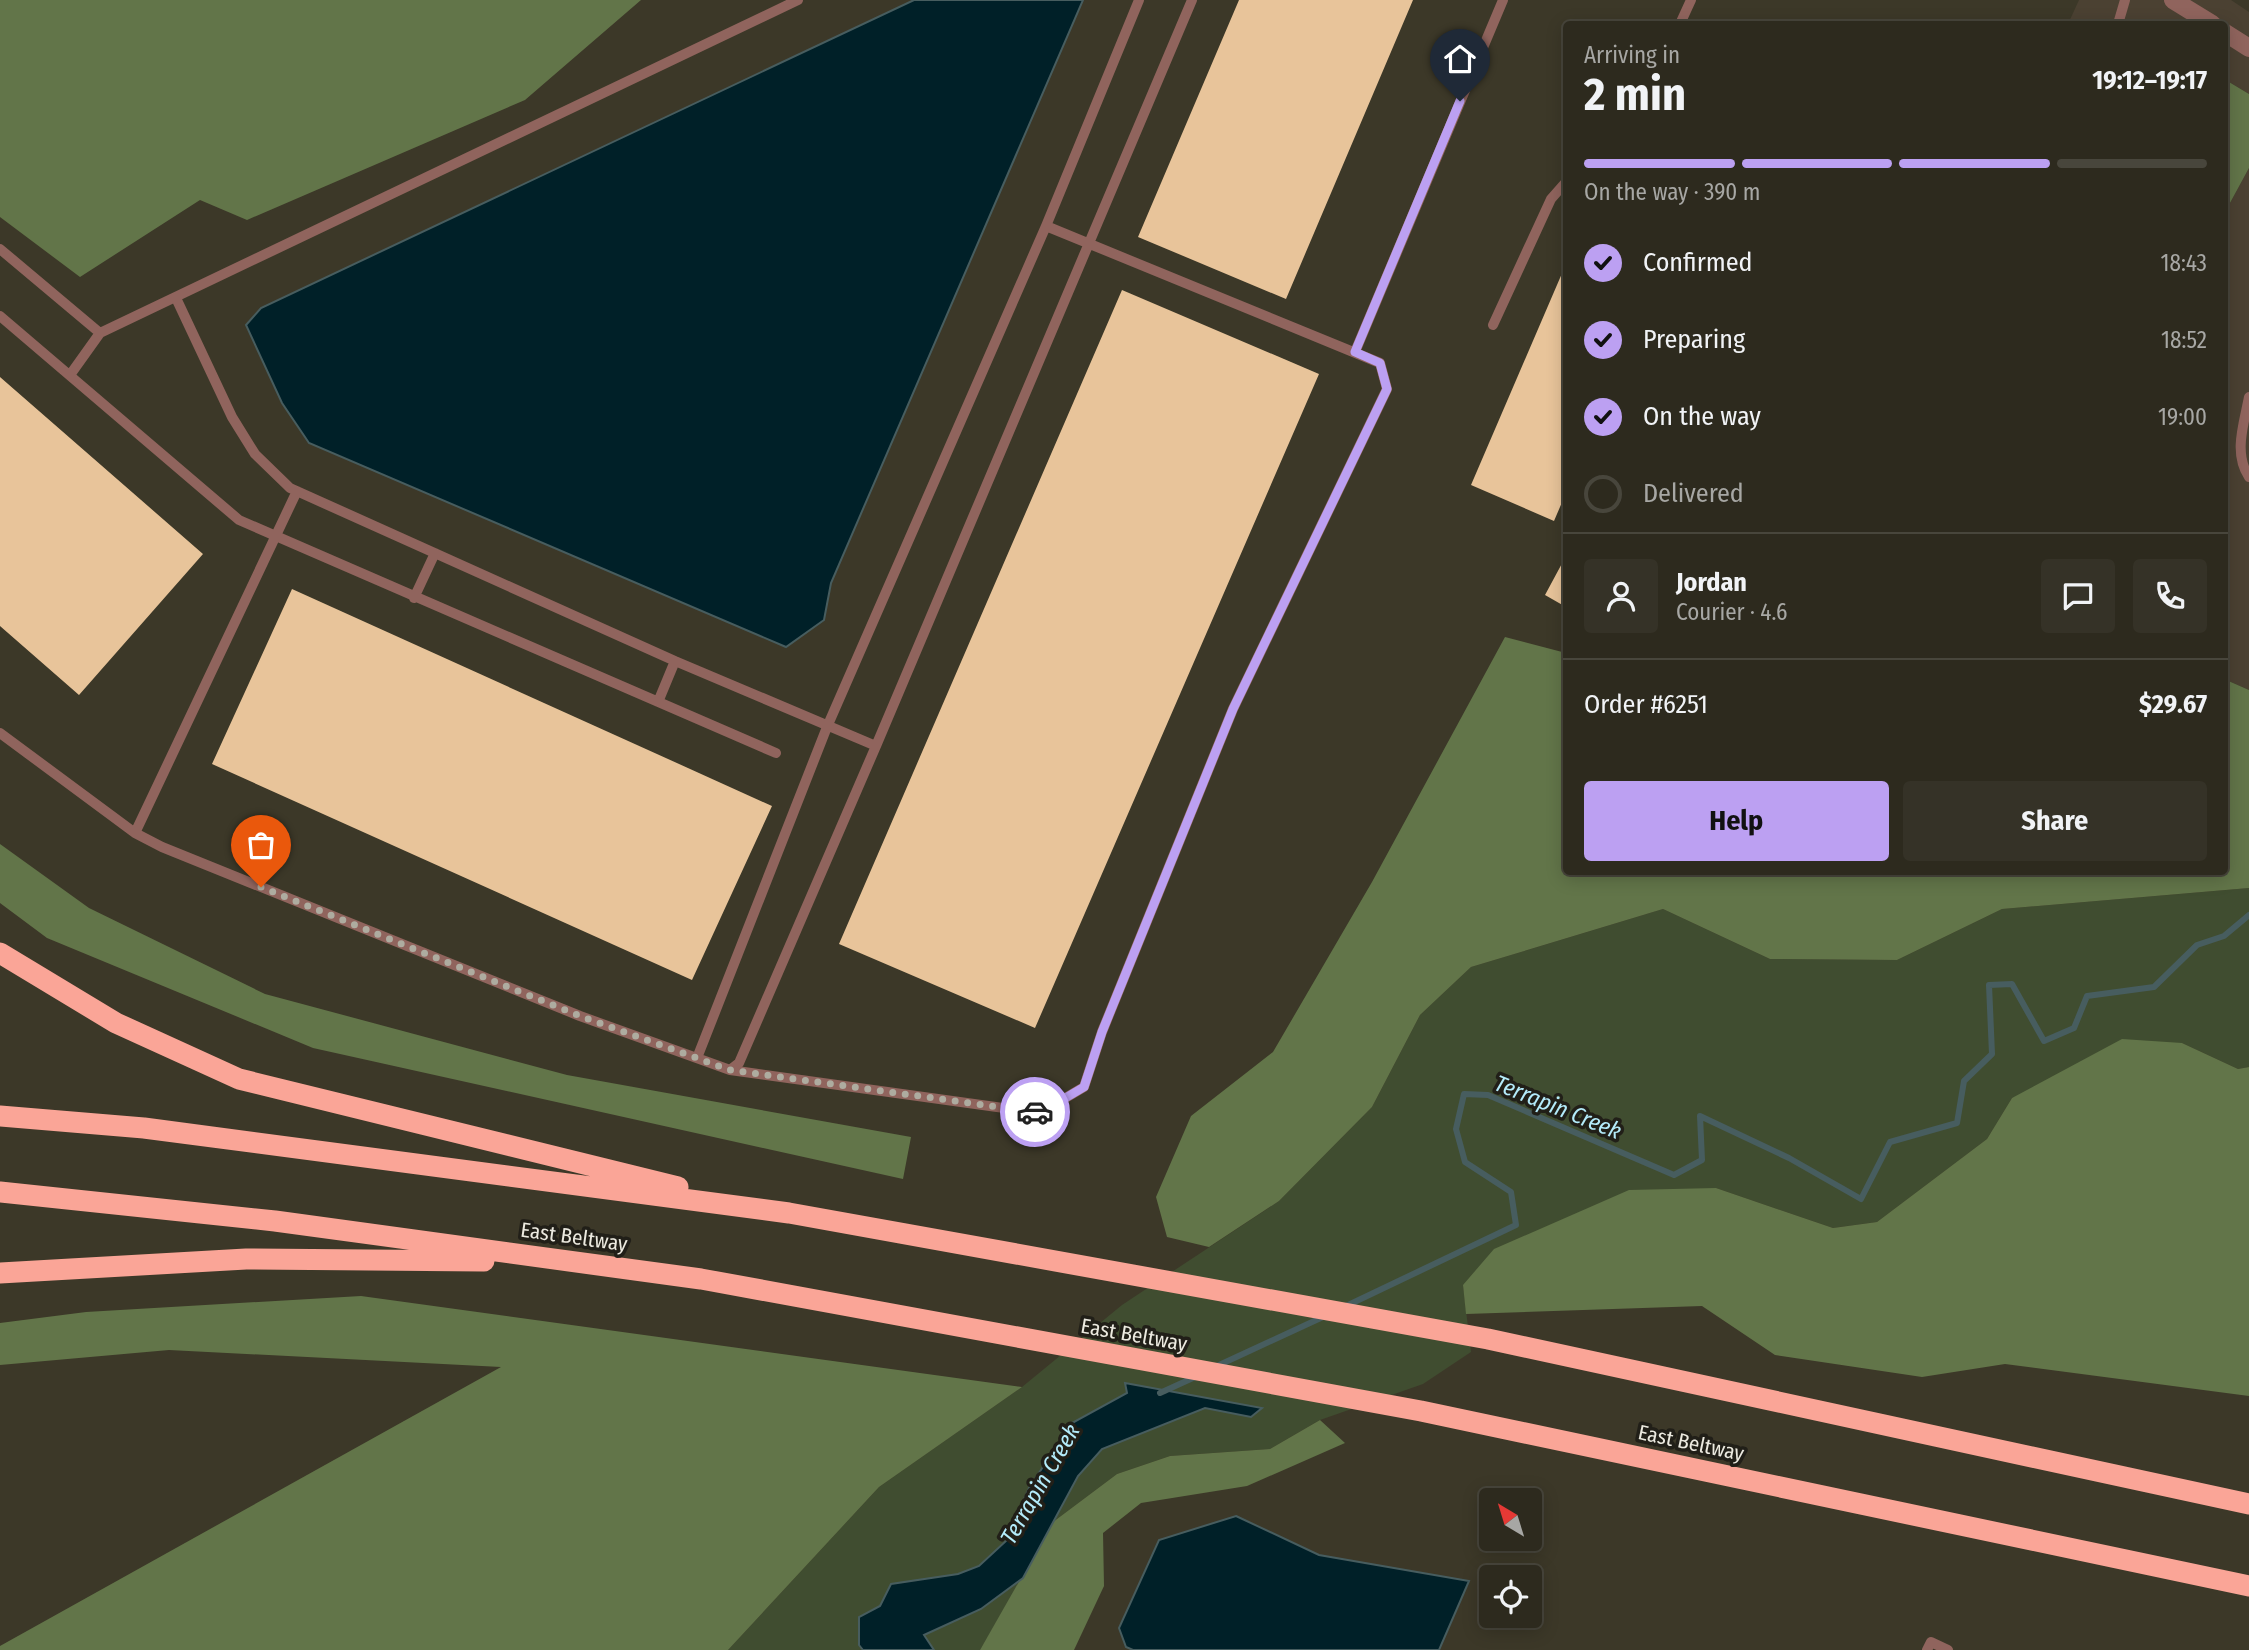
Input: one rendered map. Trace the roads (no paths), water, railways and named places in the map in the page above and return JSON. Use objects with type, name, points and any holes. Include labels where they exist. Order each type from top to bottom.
[{"type":"highway","points":[[0,953],[116,1023],[239,1079],[789,1213]]},
{"type":"highway","points":[[0,1116],[144,1128],[789,1213],[1488,1339],[2249,1504]]},
{"type":"highway","name":"East Beltway","points":[[0,1192],[275,1221],[701,1279],[1421,1411],[2249,1586]]},
{"type":"highway","points":[[0,1273],[246,1259],[576,1262]]},
{"type":"street","points":[[2173,0],[2207,21]]},
{"type":"street","points":[[2228,35],[2249,48]]},
{"type":"lane","points":[[70,375],[100,333],[798,0]]},
{"type":"lane","points":[[697,1058],[827,727],[1046,226],[1139,0]]},
{"type":"lane","points":[[730,1070],[738,1063],[876,746],[1192,0]]},
{"type":"lane","points":[[1355,352],[1503,0]]},
{"type":"lane","points":[[1682,21],[1691,0]]},
{"type":"lane","points":[[2119,21],[2125,0]]},
{"type":"lane","points":[[1493,325],[1551,199],[1563,185]]},
{"type":"lane","points":[[0,733],[135,833],[162,847],[555,1006],[697,1058],[730,1070],[1040,1113],[1084,1087],[1102,1032],[1233,709],[1387,389],[1380,363],[1046,226]]},
{"type":"lane","points":[[0,249],[100,333]]},
{"type":"lane","points":[[176,298],[232,417],[255,454],[290,488],[676,662],[876,746]]},
{"type":"lane","points":[[0,316],[239,520],[275,538],[776,753]]},
{"type":"lane","points":[[2249,397],[2240,444],[2241,464],[2249,478]]},
{"type":"lane","points":[[135,833],[297,491]]},
{"type":"lane","points":[[414,598],[435,553]]},
{"type":"lane","points":[[658,702],[676,662]]},
{"type":"lane","points":[[1927,1650],[1931,1642],[1948,1650]]},
{"type":"water","points":[[914,0],[1083,0],[831,583],[824,620],[786,647],[309,443],[282,403],[246,325],[261,308]]},
{"type":"water","points":[[1125,1383],[1262,1408],[1251,1417],[1205,1408],[1102,1449],[1078,1476],[1023,1578],[981,1609],[924,1635],[934,1650],[863,1650],[859,1645],[859,1617],[880,1606],[891,1584],[958,1574],[979,1566],[1006,1541],[1029,1488],[1072,1423],[1127,1393]]},
{"type":"water","points":[[1236,1516],[1319,1555],[1469,1581],[1439,1650],[1133,1650],[1126,1647],[1119,1628],[1159,1540]]},
{"type":"waterway","name":"Terrapin Creek","points":[[1344,1307],[1516,1225],[1511,1192],[1465,1162],[1456,1129],[1464,1094],[1488,1095],[1674,1175],[1702,1160],[1700,1116],[1789,1158],[1861,1199],[1890,1142],[1957,1123],[1964,1081],[1992,1054],[1989,985],[2012,984],[2044,1041],[2074,1028],[2087,996],[2154,987],[2197,945],[2224,936],[2249,915]]},
{"type":"waterway","name":"Terrapin Creek","points":[[1217,1366],[1325,1316]]},
{"type":"waterway","name":"Terrapin Creek","points":[[1160,1393],[1195,1377]]}]
